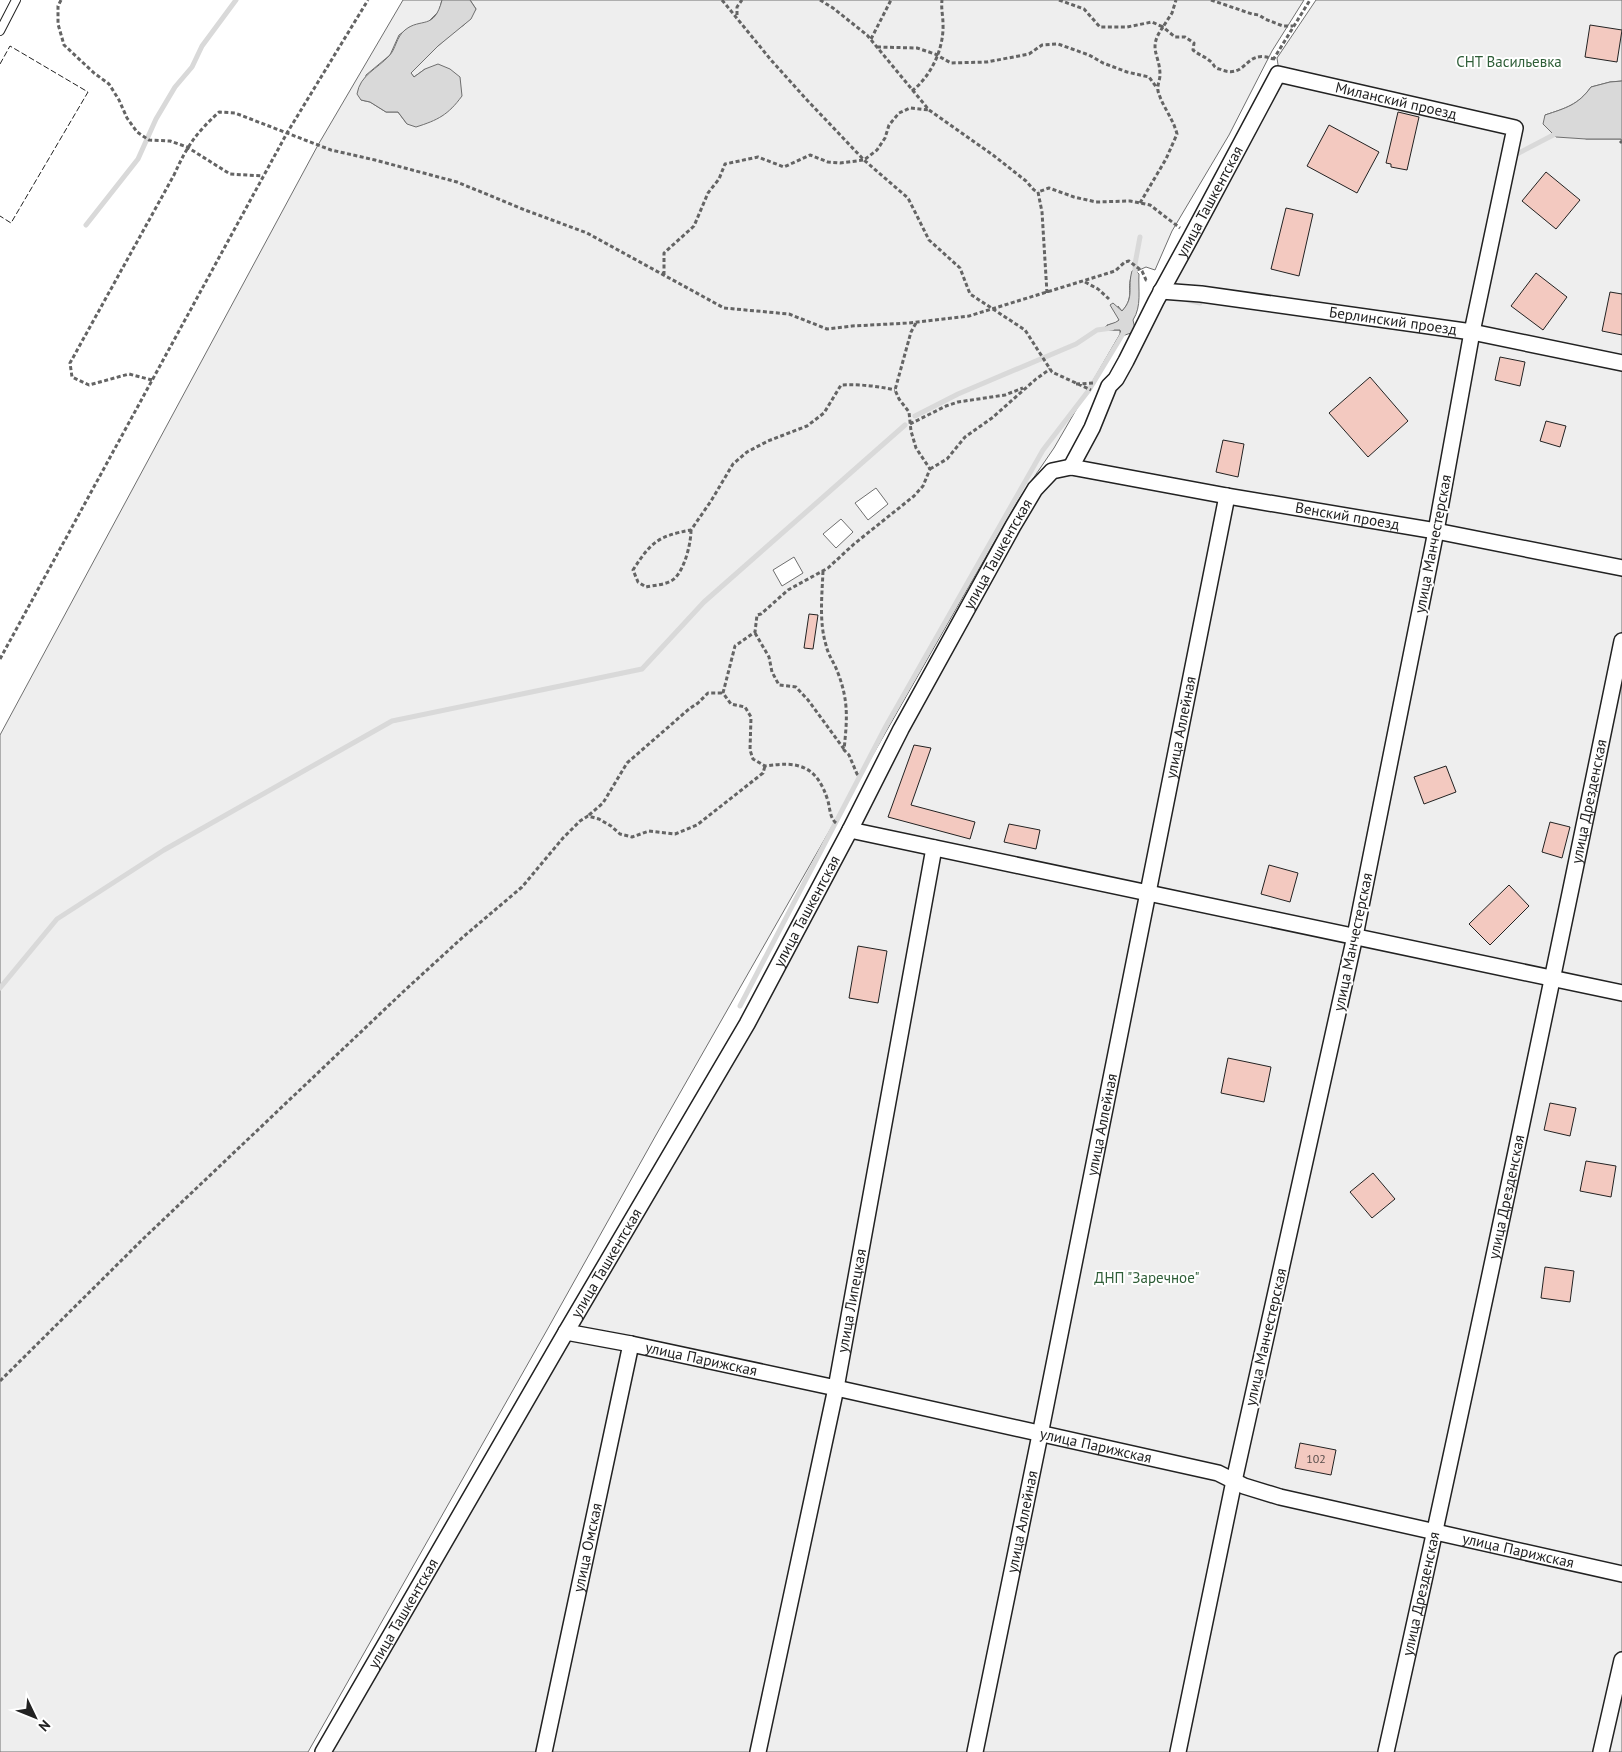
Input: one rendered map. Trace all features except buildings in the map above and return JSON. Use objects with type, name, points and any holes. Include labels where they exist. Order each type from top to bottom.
[{"type":"street","name":"Миланский проезд","points":[[1275,67],[1350,89],[1515,128]]},
{"type":"street","name":"улица Ташкентская","points":[[323,1752],[747,1024],[850,830],[901,729],[1035,489],[1052,471],[1071,467],[1092,428],[1109,386],[1116,379],[1126,361],[1162,288],[1191,238],[1275,67]]},
{"type":"street","name":"улица Манчестерская","points":[[1178,1752],[1234,1481],[1355,936],[1436,531],[1472,332],[1515,128]]},
{"type":"street","name":"Берлинский проезд","points":[[1162,288],[1472,332],[1622,363]]},
{"type":"street","name":"Венский проезд","points":[[1071,467],[1227,496],[1436,531],[1622,568]]},
{"type":"street","name":"улица Аллейная","points":[[975,1752],[1041,1434],[1227,496]]},
{"type":"street","name":"улица Дрезденская","points":[[1386,1752],[1436,1531],[1553,979],[1622,641]]},
{"type":"street","points":[[850,830],[1622,993]]},
{"type":"street","name":"улица Липецкая","points":[[758,1752],[836,1388],[934,848]]},
{"type":"street","name":"улица Парижская","points":[[566,1332],[836,1388],[1218,1473],[1244,1486],[1280,1497],[1622,1574]]},
{"type":"street","name":"улица Омская","points":[[544,1752],[631,1344]]},
{"type":"street","points":[[1601,1752],[1622,1660]]},
{"type":"lane","points":[[0,31],[16,0]]},
{"type":"path","points":[[60,0],[58,24],[64,45],[94,73],[109,84],[127,118],[137,132],[149,140],[170,141],[187,147],[230,174],[264,176]]},
{"type":"path","points":[[0,659],[287,132],[368,0]]},
{"type":"path","points":[[722,0],[771,60],[864,160],[908,198],[929,240],[960,268],[970,294],[1025,330],[1052,372],[1106,396]]},
{"type":"path","points":[[736,16],[737,6],[742,0]]},
{"type":"path","points":[[820,0],[833,8],[871,40],[929,110],[993,155],[1038,192],[1042,212],[1047,293]]},
{"type":"path","points":[[871,40],[891,0]]},
{"type":"path","points":[[912,91],[919,86],[931,70],[938,56],[943,26],[942,0]]},
{"type":"path","points":[[1059,0],[1084,9],[1100,27],[1127,27],[1152,22],[1163,27],[1175,37],[1185,37],[1194,43],[1194,50],[1200,56],[1210,61],[1216,68],[1231,73],[1237,72],[1249,60],[1264,56],[1275,67],[1293,26],[1310,0]]},
{"type":"path","points":[[1158,89],[1160,75],[1155,49],[1156,36],[1172,13],[1176,0]]},
{"type":"path","points":[[1212,0],[1259,15],[1283,26],[1293,26]]},
{"type":"path","points":[[877,47],[917,48],[951,63],[987,62],[1029,54],[1042,45],[1058,44],[1127,72],[1149,77],[1158,89],[1165,108],[1173,120],[1177,134],[1150,188],[1140,203]]},
{"type":"path","points":[[664,274],[664,253],[694,226],[708,193],[719,179],[725,164],[758,157],[784,167],[810,155],[828,162],[840,163],[864,160],[877,150],[885,138],[889,125],[899,113],[910,108],[929,110]]},
{"type":"path","points":[[152,380],[129,374],[89,385],[72,377],[70,363],[187,147],[203,126],[219,112],[235,113],[331,150],[457,182],[586,233],[724,308],[790,314],[826,329],[968,316],[994,310],[1115,271],[1125,262],[1129,261],[1142,271],[1146,280],[1162,288]]},
{"type":"path","points":[[1038,192],[1049,188],[1096,202],[1130,201],[1150,205],[1191,238]]},
{"type":"path","points":[[1084,281],[1098,289],[1109,299]]},
{"type":"path","points":[[916,322],[911,332],[895,390],[899,400],[909,412],[916,448],[930,469]]},
{"type":"path","points":[[857,774],[849,755],[808,700],[796,688],[779,685],[772,672],[769,657],[754,632],[757,615],[761,614],[788,590],[828,568],[914,496],[923,486],[930,469],[947,459],[965,437],[992,418],[1025,388],[1050,369]]},
{"type":"path","points":[[1076,384],[1089,383]]},
{"type":"path","points":[[691,530],[677,532],[658,539],[644,552],[633,570],[638,582],[646,587],[661,585],[675,578],[683,565],[691,541],[691,530],[733,464],[747,452],[768,441],[807,426],[824,413],[841,385],[856,384],[895,390]]},
{"type":"path","points":[[910,424],[958,402],[1005,395],[1025,388]]},
{"type":"path","points":[[823,571],[823,630],[826,646],[839,676],[847,704],[848,716],[844,750]]},
{"type":"path","points":[[723,693],[735,646],[754,632]]},
{"type":"path","points":[[0,1381],[144,1238],[404,991],[463,937],[522,887],[563,838],[580,821],[603,803],[627,763],[698,703],[708,692],[723,693],[732,704],[745,707],[752,717],[750,750],[753,759],[765,766],[784,763],[804,766],[814,774],[828,799],[832,820]]},
{"type":"path","points":[[588,816],[612,826],[620,834],[632,837],[649,831],[675,834],[697,825],[762,774],[765,766]]},
{"type":"green space","points":[[403,0],[442,0],[439,11],[427,23],[410,27],[399,35],[390,55],[366,75],[361,100],[370,102],[386,112],[398,112],[407,124],[425,69],[414,77],[410,72],[455,30],[464,25],[476,9],[470,0],[1304,0],[1272,51],[1229,135],[1172,231],[1155,270],[1146,267],[1135,270],[1130,281],[1129,300],[1122,311],[1118,306],[1119,320],[1116,323],[1107,325],[1109,330],[1120,330],[1120,334],[1054,448],[1017,502],[656,1135],[308,1752],[0,1752],[0,735],[318,145]],"holes":[[[876,488],[888,504],[868,520],[855,503]],[[841,519],[853,532],[836,548],[823,534]],[[794,557],[803,573],[782,586],[773,570]]]},
{"type":"green space","name":"ДНП \"Заречное\"","points":[[1316,0],[1622,0],[1622,81],[1591,87],[1576,102],[1545,115],[1586,139],[1621,139],[1622,141],[1622,1752],[323,1752],[747,1024],[1038,485],[1075,460],[1280,78],[1277,58]]},
{"type":"shaded area","points":[[442,0],[470,0],[476,9],[471,19],[438,46],[411,73],[414,77],[425,69],[438,64],[450,69],[460,77],[462,96],[442,116],[416,127],[407,124],[398,112],[386,112],[370,102],[361,100],[357,94],[365,77],[389,56],[402,33],[411,26],[431,20],[439,10]]},
{"type":"shaded area","points":[[1622,81],[1622,141],[1621,139],[1556,137],[1543,124],[1545,115],[1576,102],[1591,87]]},
{"type":"shaded area","points":[[1135,270],[1139,274],[1139,304],[1133,320],[1135,329],[1131,333],[1122,336],[1120,330],[1109,330],[1105,327],[1119,320],[1110,305],[1113,303],[1122,311],[1126,306],[1130,297],[1132,271]]},
{"type":"waterway","points":[[86,225],[138,159],[156,119],[175,87],[192,67],[202,46],[236,0]]},
{"type":"waterway","points":[[1515,155],[1559,132]]},
{"type":"waterway","points":[[1135,277],[1135,264],[1140,237]]},
{"type":"waterway","points":[[1183,299],[1200,303]]},
{"type":"waterway","points":[[915,416],[958,394],[1076,344],[1097,330],[1112,328]]},
{"type":"waterway","points":[[740,1006],[886,726],[1043,450],[1089,390],[1124,332]]},
{"type":"waterway","points":[[0,988],[57,919],[164,850],[392,721],[642,669],[704,602],[905,425]]},
{"type":"fence","points":[[0,64],[10,46],[88,92],[11,223],[0,216]]},
{"type":"park label","name":"СНТ Васильевка","points":[[1509,62]]}]
